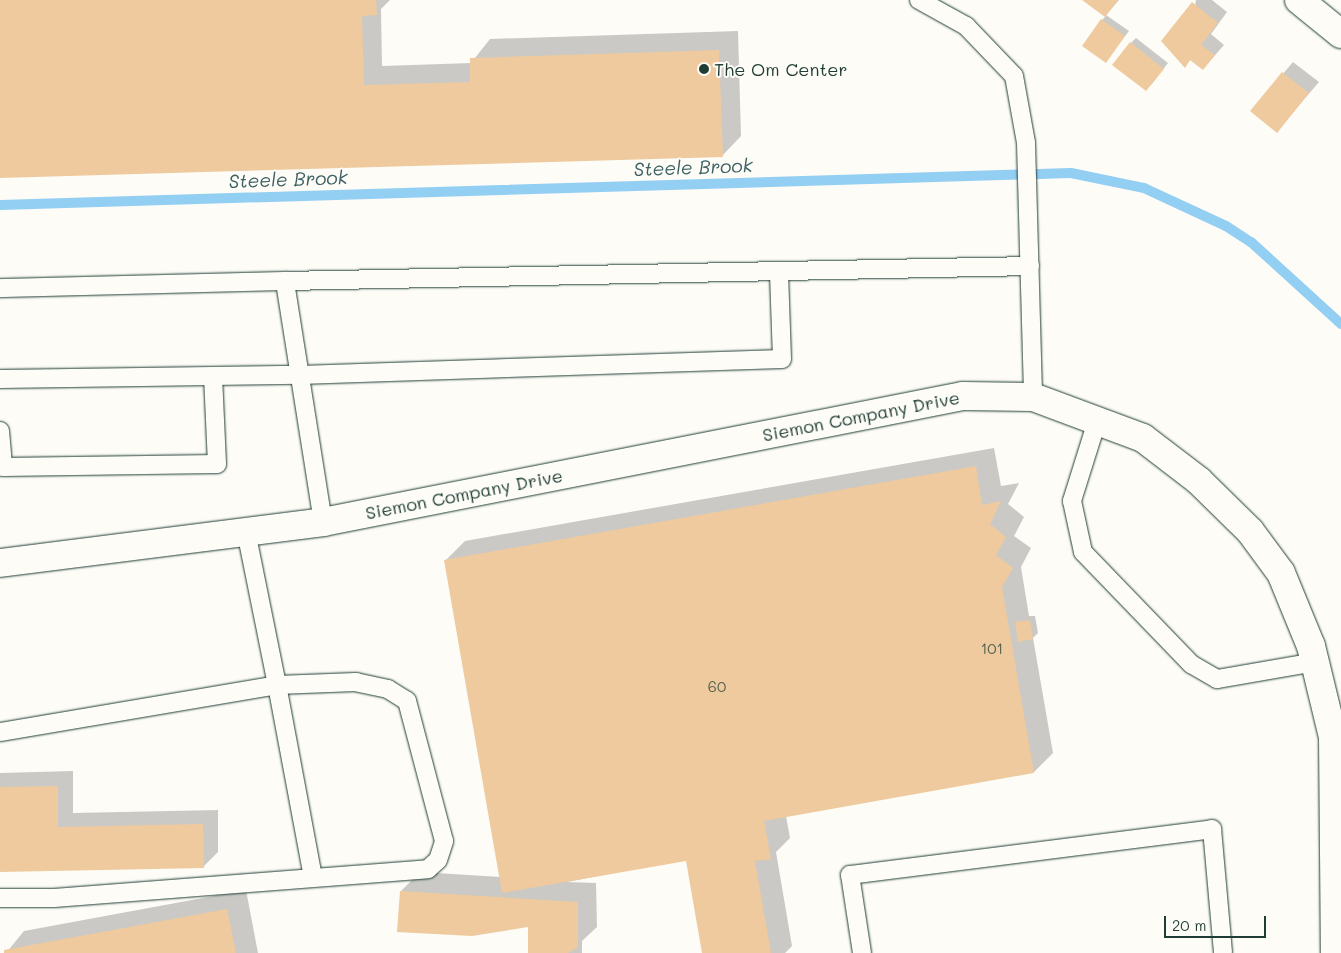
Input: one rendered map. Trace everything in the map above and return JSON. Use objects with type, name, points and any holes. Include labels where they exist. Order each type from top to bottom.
[{"type":"street","points":[[1299,0],[1341,34]]},
{"type":"street","name":"Siemon Company Drive","points":[[0,563],[323,522],[962,396],[1033,397],[1143,438],[1199,481],[1250,531],[1281,573],[1315,662],[1337,736],[1334,953]]},
{"type":"lane","points":[[919,0],[966,26],[1014,76],[1026,143],[1033,397]]},
{"type":"lane","points":[[0,288],[1030,266]]},
{"type":"lane","points":[[0,379],[300,376],[782,359],[779,271]]},
{"type":"lane","points":[[285,281],[323,522]]},
{"type":"lane","points":[[0,431],[3,467],[217,464],[213,376]]},
{"type":"lane","points":[[1096,421],[1072,501],[1083,552],[1191,664],[1218,680],[1315,662]]},
{"type":"lane","points":[[246,531],[313,878]]},
{"type":"lane","points":[[0,732],[277,685],[356,682],[388,689],[407,701],[444,841],[438,860],[428,869],[0,898]]},
{"type":"lane","points":[[862,953],[850,875],[1212,829],[1223,953]]},
{"type":"building","points":[[0,0],[376,0],[377,15],[362,16],[364,85],[470,82],[470,58],[719,50],[723,157],[0,178]]},
{"type":"building","points":[[1082,0],[1118,0],[1105,17]]},
{"type":"building","points":[[1192,2],[1218,23],[1201,45],[1215,55],[1203,70],[1190,60],[1185,68],[1161,41]]},
{"type":"building","points":[[1101,19],[1125,36],[1106,63],[1082,46]]},
{"type":"building","points":[[1130,42],[1164,69],[1146,91],[1112,65]]},
{"type":"building","points":[[1282,72],[1309,93],[1277,133],[1250,111]]},
{"type":"building","points":[[976,466],[982,505],[1001,501],[990,524],[1006,537],[996,555],[1013,568],[1002,587],[1034,773],[764,821],[771,859],[755,861],[771,953],[702,953],[686,861],[502,893],[444,560]]},
{"type":"building","points":[[1030,620],[1033,639],[1018,642],[1015,622]]},
{"type":"building","points":[[58,786],[58,827],[203,824],[204,868],[0,872],[0,787]]},
{"type":"building","points":[[400,891],[578,902],[578,947],[568,953],[528,953],[528,927],[472,936],[397,932]]},
{"type":"building","points":[[227,909],[236,953],[4,953],[4,950]]},
{"type":"waterway","name":"Steele Brook","points":[[0,205],[1071,173],[1144,188],[1226,226],[1251,242],[1341,324]]},
{"type":"place","name":"The Om Center","points":[[704,69]]}]
